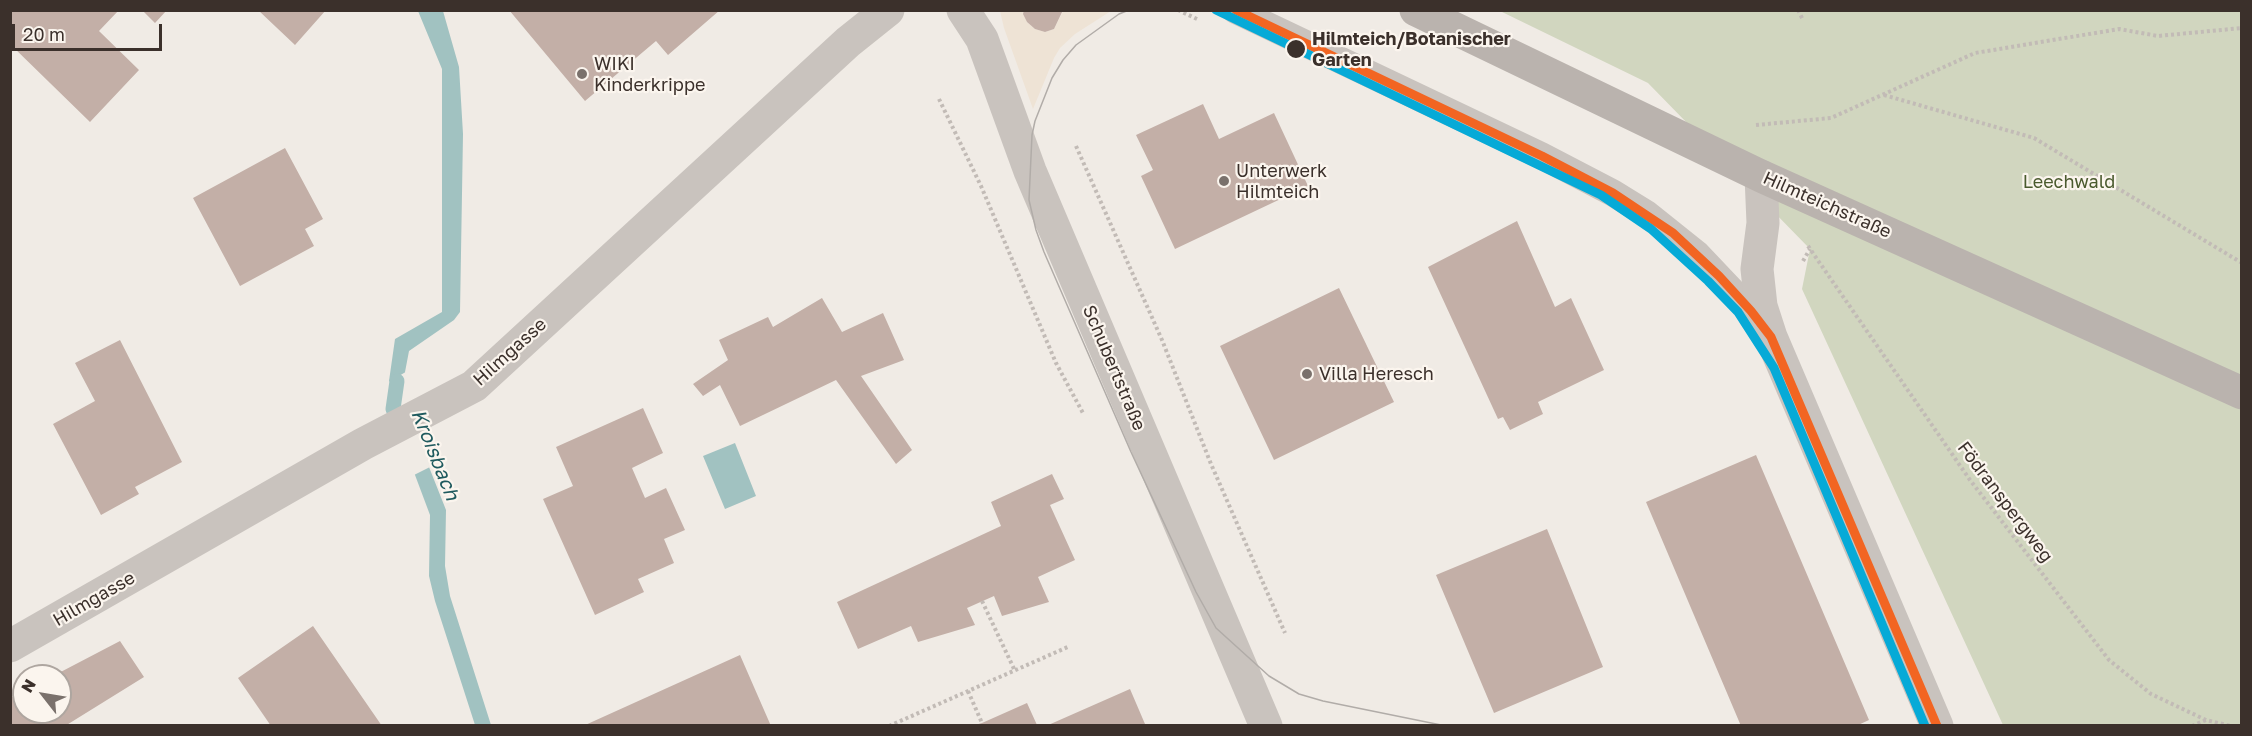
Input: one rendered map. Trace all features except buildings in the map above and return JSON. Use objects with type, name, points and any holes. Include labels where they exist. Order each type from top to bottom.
[{"type":"main road","name":"Hilmteichstraße","points":[[1416,10],[1761,176],[2241,393]]},
{"type":"street","name":"Hilmgasse","points":[[10,646],[363,444],[474,386],[848,42],[888,10]]},
{"type":"street","name":"Schubertstraße","points":[[963,10],[982,39],[1030,171],[1266,726]]},
{"type":"street","points":[[1761,176],[1763,224],[1757,269],[1760,302],[1771,337],[1937,726]]},
{"type":"lane","points":[[1235,10],[1532,151],[1613,193],[1664,227],[1697,254],[1751,311],[1771,337]]},
{"type":"path","points":[[1798,10],[1803,21]]},
{"type":"path","points":[[1751,125],[1831,118],[1975,53],[2120,29],[2158,36],[2241,28]]},
{"type":"path","points":[[1884,94],[2034,138],[2241,263]]},
{"type":"path","points":[[939,99],[981,186],[1056,363],[1086,418]]},
{"type":"path","points":[[1076,146],[1162,339],[1211,464],[1285,633]]},
{"type":"path","name":"Födranspergweg","points":[[1804,241],[1970,480],[2109,660],[2151,694],[2206,720],[2231,726]]},
{"type":"path","points":[[982,601],[1015,671]]},
{"type":"path","points":[[889,726],[1070,646]]},
{"type":"path","points":[[968,691],[982,723]]},
{"type":"path","points":[[2192,726],[2206,720]]},
{"type":"green space","name":"Leechwald","points":[[1500,11],[2241,11],[2241,725],[2003,725],[1802,289],[1810,249],[1648,83]]},
{"type":"shaded area","points":[[1000,11],[1024,11],[1027,22],[1035,29],[1045,32],[1054,29],[1063,11],[1111,11],[1075,34],[1060,48],[1033,109]]},
{"type":"water","name":"Kroisbach","points":[[418,11],[443,11],[459,67],[463,134],[460,312],[454,320],[409,351],[405,372],[429,467],[446,510],[445,566],[450,596],[491,725],[475,725],[435,601],[429,576],[430,515],[415,475],[389,381],[395,339],[442,312],[442,69]]},
{"type":"water","points":[[735,443],[756,496],[725,509],[703,456]]},
{"type":"pier","points":[[409,370],[432,466],[412,476],[387,383]]},
{"type":"waterway","name":"Kroisbach","points":[[397,381],[393,409],[401,427]]},
{"type":"tram line","points":[[1129,10],[1119,14],[1076,45],[1052,78],[1035,121],[1032,135],[1029,200],[1044,252],[1131,452],[1196,592],[1216,628],[1269,676],[1299,694],[1323,701],[1446,726]]},
{"type":"transit line","points":[[1216,10],[1601,195],[1651,229],[1708,281],[1738,312],[1774,368],[1925,726]]},
{"type":"transit line","points":[[1236,10],[1542,156],[1613,193],[1673,233],[1719,276],[1771,337],[1937,726]]},
{"type":"place","name":"Hilmteich/Botanischer Garten","points":[[1296,49]]},
{"type":"place","name":"WIKI Kinderkrippe","points":[[582,74]]},
{"type":"place","name":"Unterwerk Hilmteich","points":[[1224,181]]},
{"type":"place","name":"Villa Heresch","points":[[1307,374]]}]
